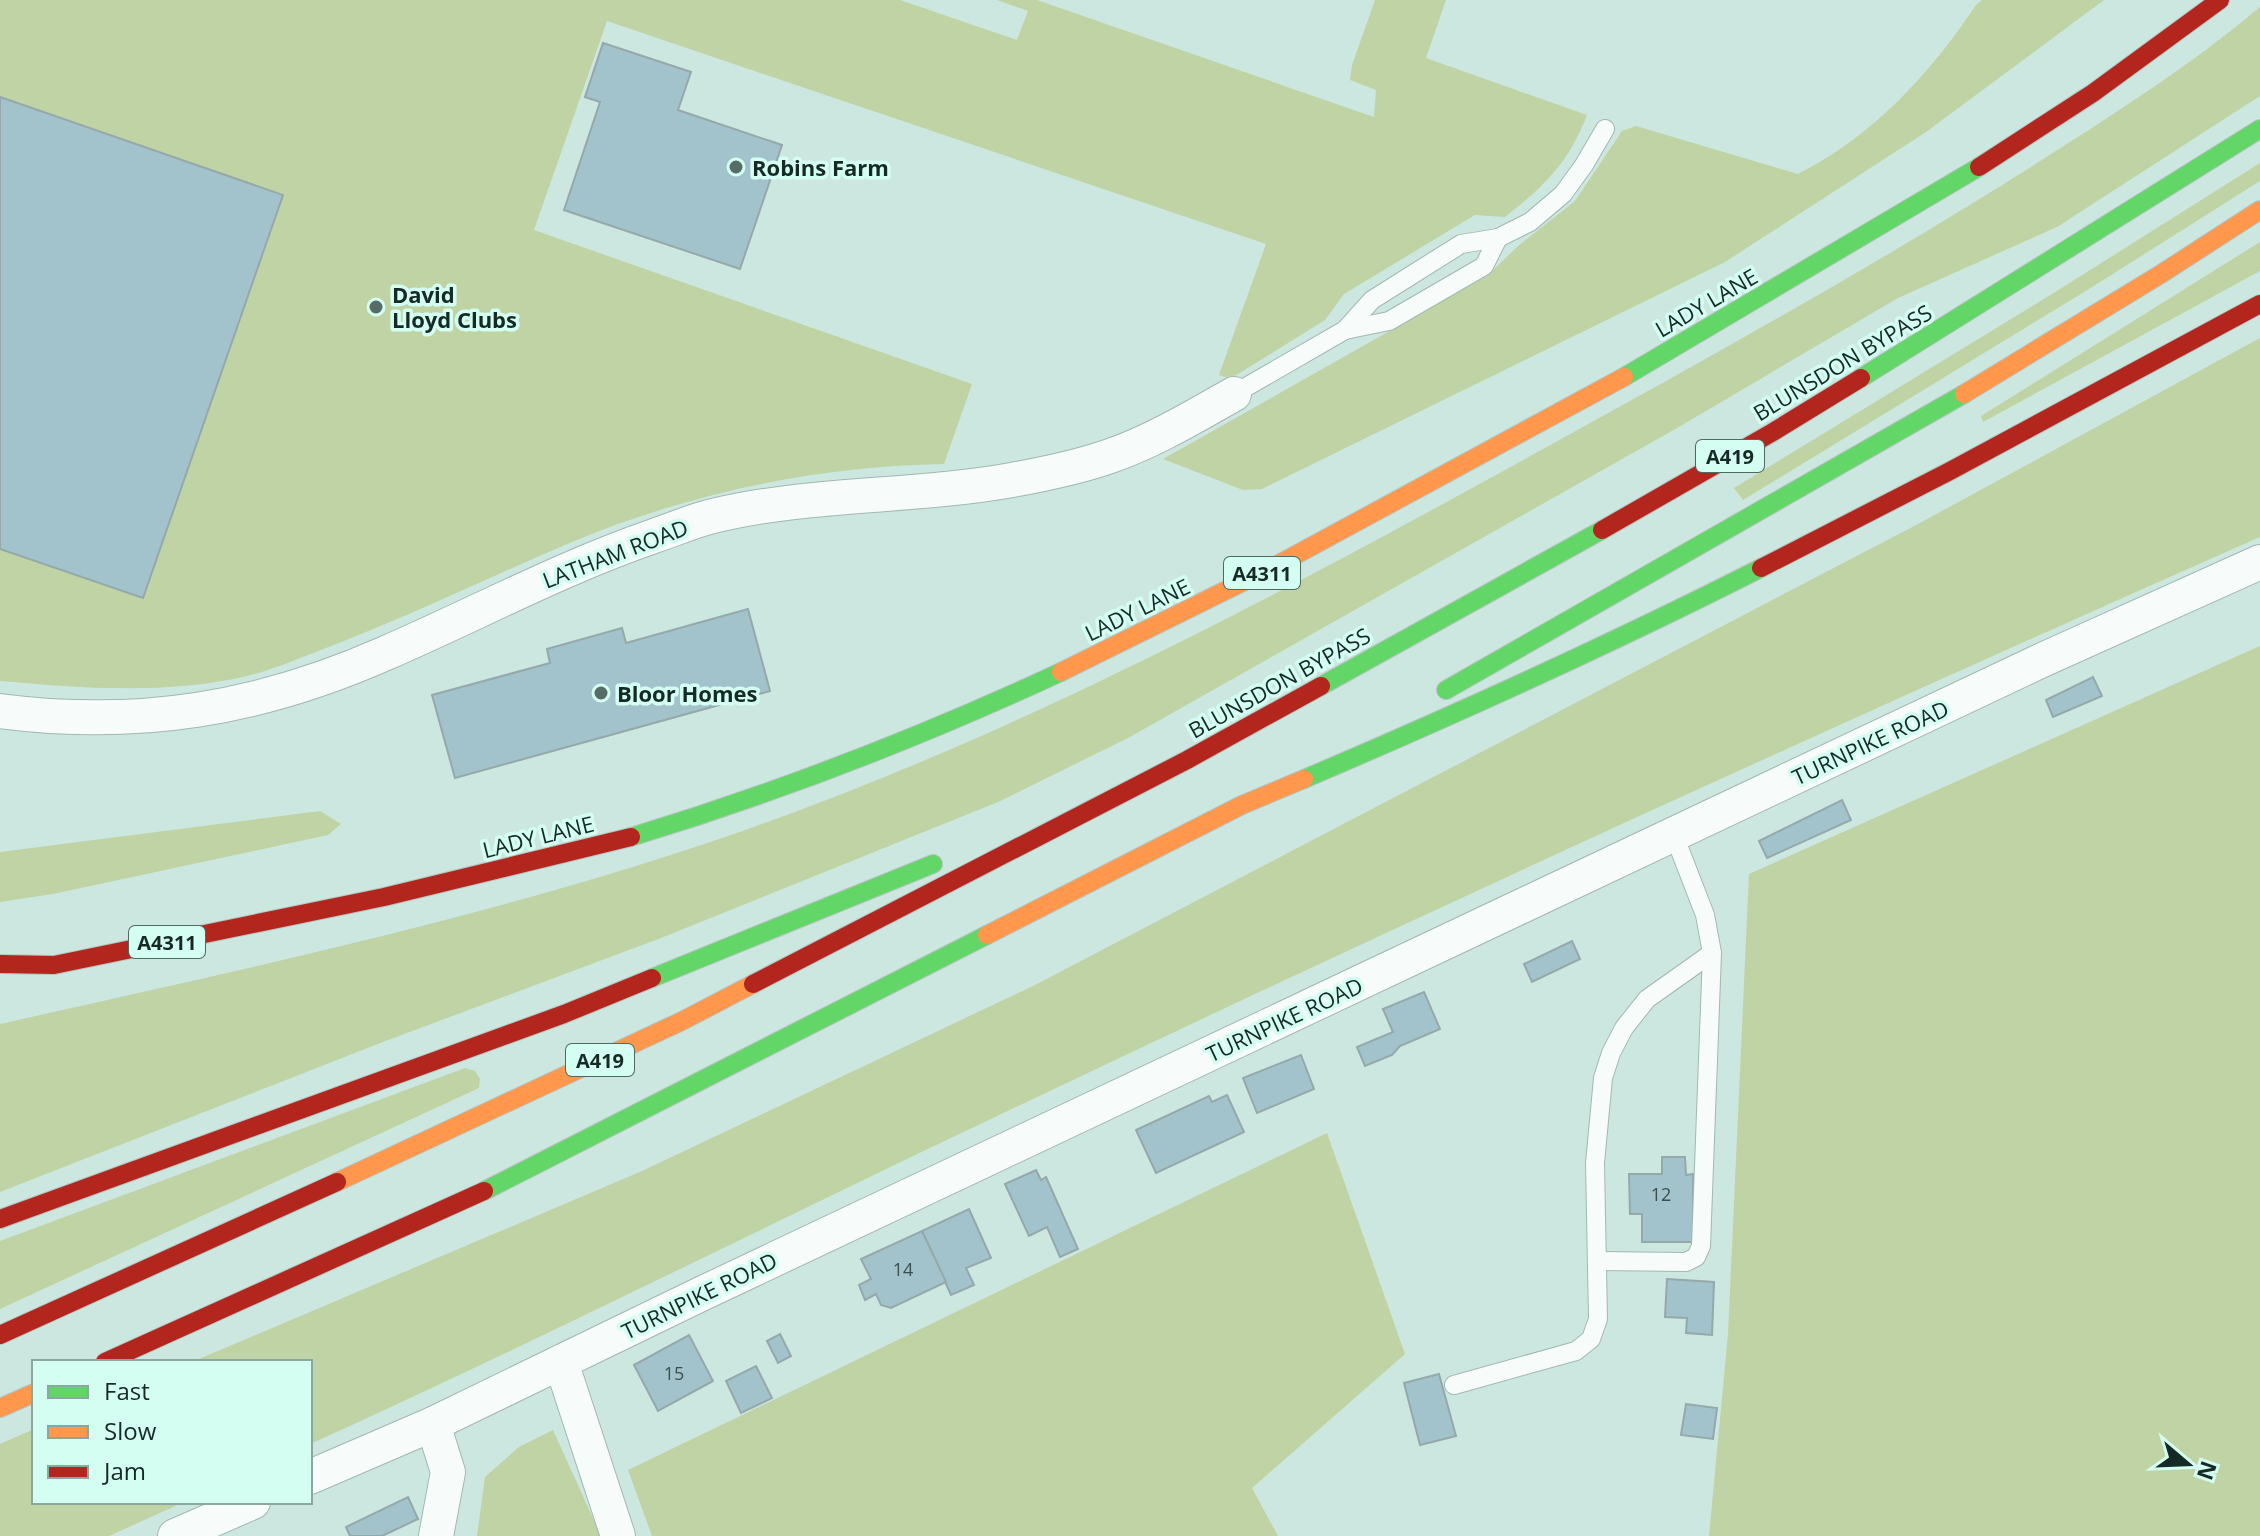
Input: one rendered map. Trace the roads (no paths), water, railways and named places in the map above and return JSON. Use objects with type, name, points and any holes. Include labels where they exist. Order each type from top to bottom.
[{"type":"main road","name":"LADY LANE","points":[[0,964],[54,965],[562,857],[762,795],[974,713],[1156,628],[1336,534],[1710,328],[2013,146],[2103,86],[2220,0]]},
{"type":"main road","name":"BLUNSDON BYPASS","points":[[1187,760],[1510,582],[1773,432],[2048,264],[2260,129]]},
{"type":"main road","name":"A419","points":[[1434,696],[1915,423],[2156,279],[2260,210]]},
{"type":"main road","points":[[1242,805],[1424,728],[1649,625],[1950,471],[2260,304]]},
{"type":"main road","points":[[109,1360],[479,1194],[1242,805],[1393,720]]},
{"type":"main road","name":"A419","points":[[988,842],[1187,760]]},
{"type":"main road","name":"A419","points":[[0,1335],[201,1246],[668,1027],[1187,760]]},
{"type":"main road","name":"A419","points":[[0,1219],[564,1014],[946,859]]},
{"type":"main road","name":"LADY LANE","points":[[13,986],[54,965]]},
{"type":"main road","points":[[0,1408],[32,1394]]},
{"type":"street","name":"LATHAM ROAD","points":[[0,711],[118,717],[206,710],[264,698],[386,653],[592,558],[708,517],[787,503],[964,487],[1057,470],[1112,455],[1168,431],[1234,394]]},
{"type":"street","name":"TURNPIKE ROAD","points":[[312,1476],[433,1424],[2038,662],[2260,562]]},
{"type":"street","points":[[561,1362],[618,1536]]},
{"type":"street","points":[[433,1424],[448,1472],[436,1536]]},
{"type":"street","points":[[175,1536],[248,1504]]},
{"type":"lane","points":[[1234,394],[1345,330],[1372,300],[1461,244],[1498,238],[1530,222],[1563,194],[1605,129]]},
{"type":"lane","points":[[1345,330],[1389,321],[1484,266],[1498,238]]},
{"type":"lane","points":[[1598,1261],[1686,1262],[1696,1257],[1701,1246],[1712,953],[1705,915],[1674,835]]},
{"type":"lane","points":[[1454,1385],[1583,1348],[1591,1339],[1598,1319],[1595,1163],[1603,1078],[1624,1028],[1647,999],[1712,953]]},
{"type":"place","name":"Robins Farm","points":[[736,167]]},
{"type":"place","name":"David Lloyd Clubs","points":[[376,307]]},
{"type":"place","name":"Bloor Homes","points":[[601,693]]}]
